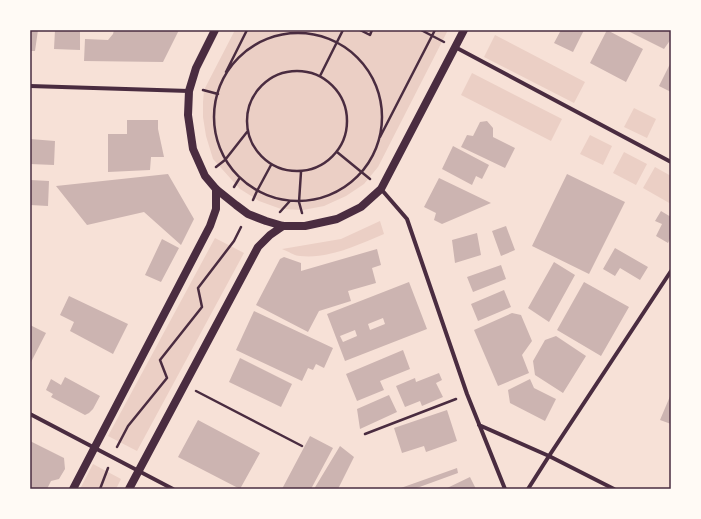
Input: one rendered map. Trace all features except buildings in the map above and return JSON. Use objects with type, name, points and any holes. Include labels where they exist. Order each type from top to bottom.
[{"type":"main road","points":[[215,30],[196,68],[189,91],[188,115],[193,148],[205,176],[216,189],[248,214],[266,222],[283,226],[305,226],[337,219],[361,207],[381,188],[464,30]]},
{"type":"main road","points":[[73,489],[210,226],[216,209],[216,189]]},
{"type":"main road","points":[[129,489],[258,247],[270,235],[283,226]]},
{"type":"street","points":[[455,47],[671,162]]},
{"type":"street","points":[[30,86],[189,91]]},
{"type":"street","points":[[381,188],[407,219],[467,394],[505,489]]},
{"type":"street","points":[[528,489],[671,271]]},
{"type":"street","points":[[30,414],[173,489]]},
{"type":"street","points":[[479,425],[549,456],[614,489]]},
{"type":"path","points":[[247,30],[222,79],[214,106],[215,134],[225,160],[239,179],[257,191],[273,198],[290,202],[322,198],[344,188],[362,172],[373,156],[379,139],[434,30]]},
{"type":"path","points":[[320,76],[343,30]]},
{"type":"path","points":[[360,30],[370,35],[372,30]]},
{"type":"path","points":[[421,30],[455,47]]},
{"type":"path","points":[[222,79],[238,57],[259,41],[285,33],[312,33],[338,42],[360,59],[375,83],[382,111],[379,139]]},
{"type":"path","points":[[288,71],[304,71],[320,76],[334,87],[343,101],[347,118],[345,136],[337,152],[327,162],[315,169],[301,172],[285,171],[271,165],[260,156],[252,145],[247,131],[246,115],[251,100],[260,86],[273,76],[288,71]]},
{"type":"path","points":[[205,176],[225,160],[247,131]]},
{"type":"path","points":[[337,152],[381,188]]},
{"type":"path","points":[[100,489],[112,456],[128,426],[167,378],[160,360],[202,307],[198,288],[234,241],[248,214],[257,191],[271,165]]},
{"type":"path","points":[[301,172],[299,202],[305,226]]},
{"type":"path","points":[[185,385],[302,446]]},
{"type":"path","points":[[365,434],[467,394]]},
{"type":"shaded area","points":[[235,30],[448,30],[378,167],[364,184],[346,196],[324,206],[303,210],[281,209],[259,201],[240,189],[213,159],[206,136],[203,117],[204,90]]},
{"type":"shaded area","points":[[495,35],[585,82],[574,103],[484,57]]},
{"type":"shaded area","points":[[472,73],[562,119],[551,141],[461,95]]},
{"type":"shaded area","points":[[634,108],[656,119],[647,138],[624,127]]},
{"type":"shaded area","points":[[590,135],[612,146],[603,165],[580,154]]},
{"type":"shaded area","points":[[624,152],[647,164],[636,185],[613,173]]},
{"type":"shaded area","points":[[655,167],[671,176],[671,204],[643,188]]},
{"type":"shaded area","points":[[380,221],[384,234],[353,247],[333,253],[298,256],[282,249],[341,239]]},
{"type":"shaded area","points":[[215,238],[244,253],[137,451],[108,436]]},
{"type":"shaded area","points":[[93,464],[121,479],[116,489],[80,489]]}]
